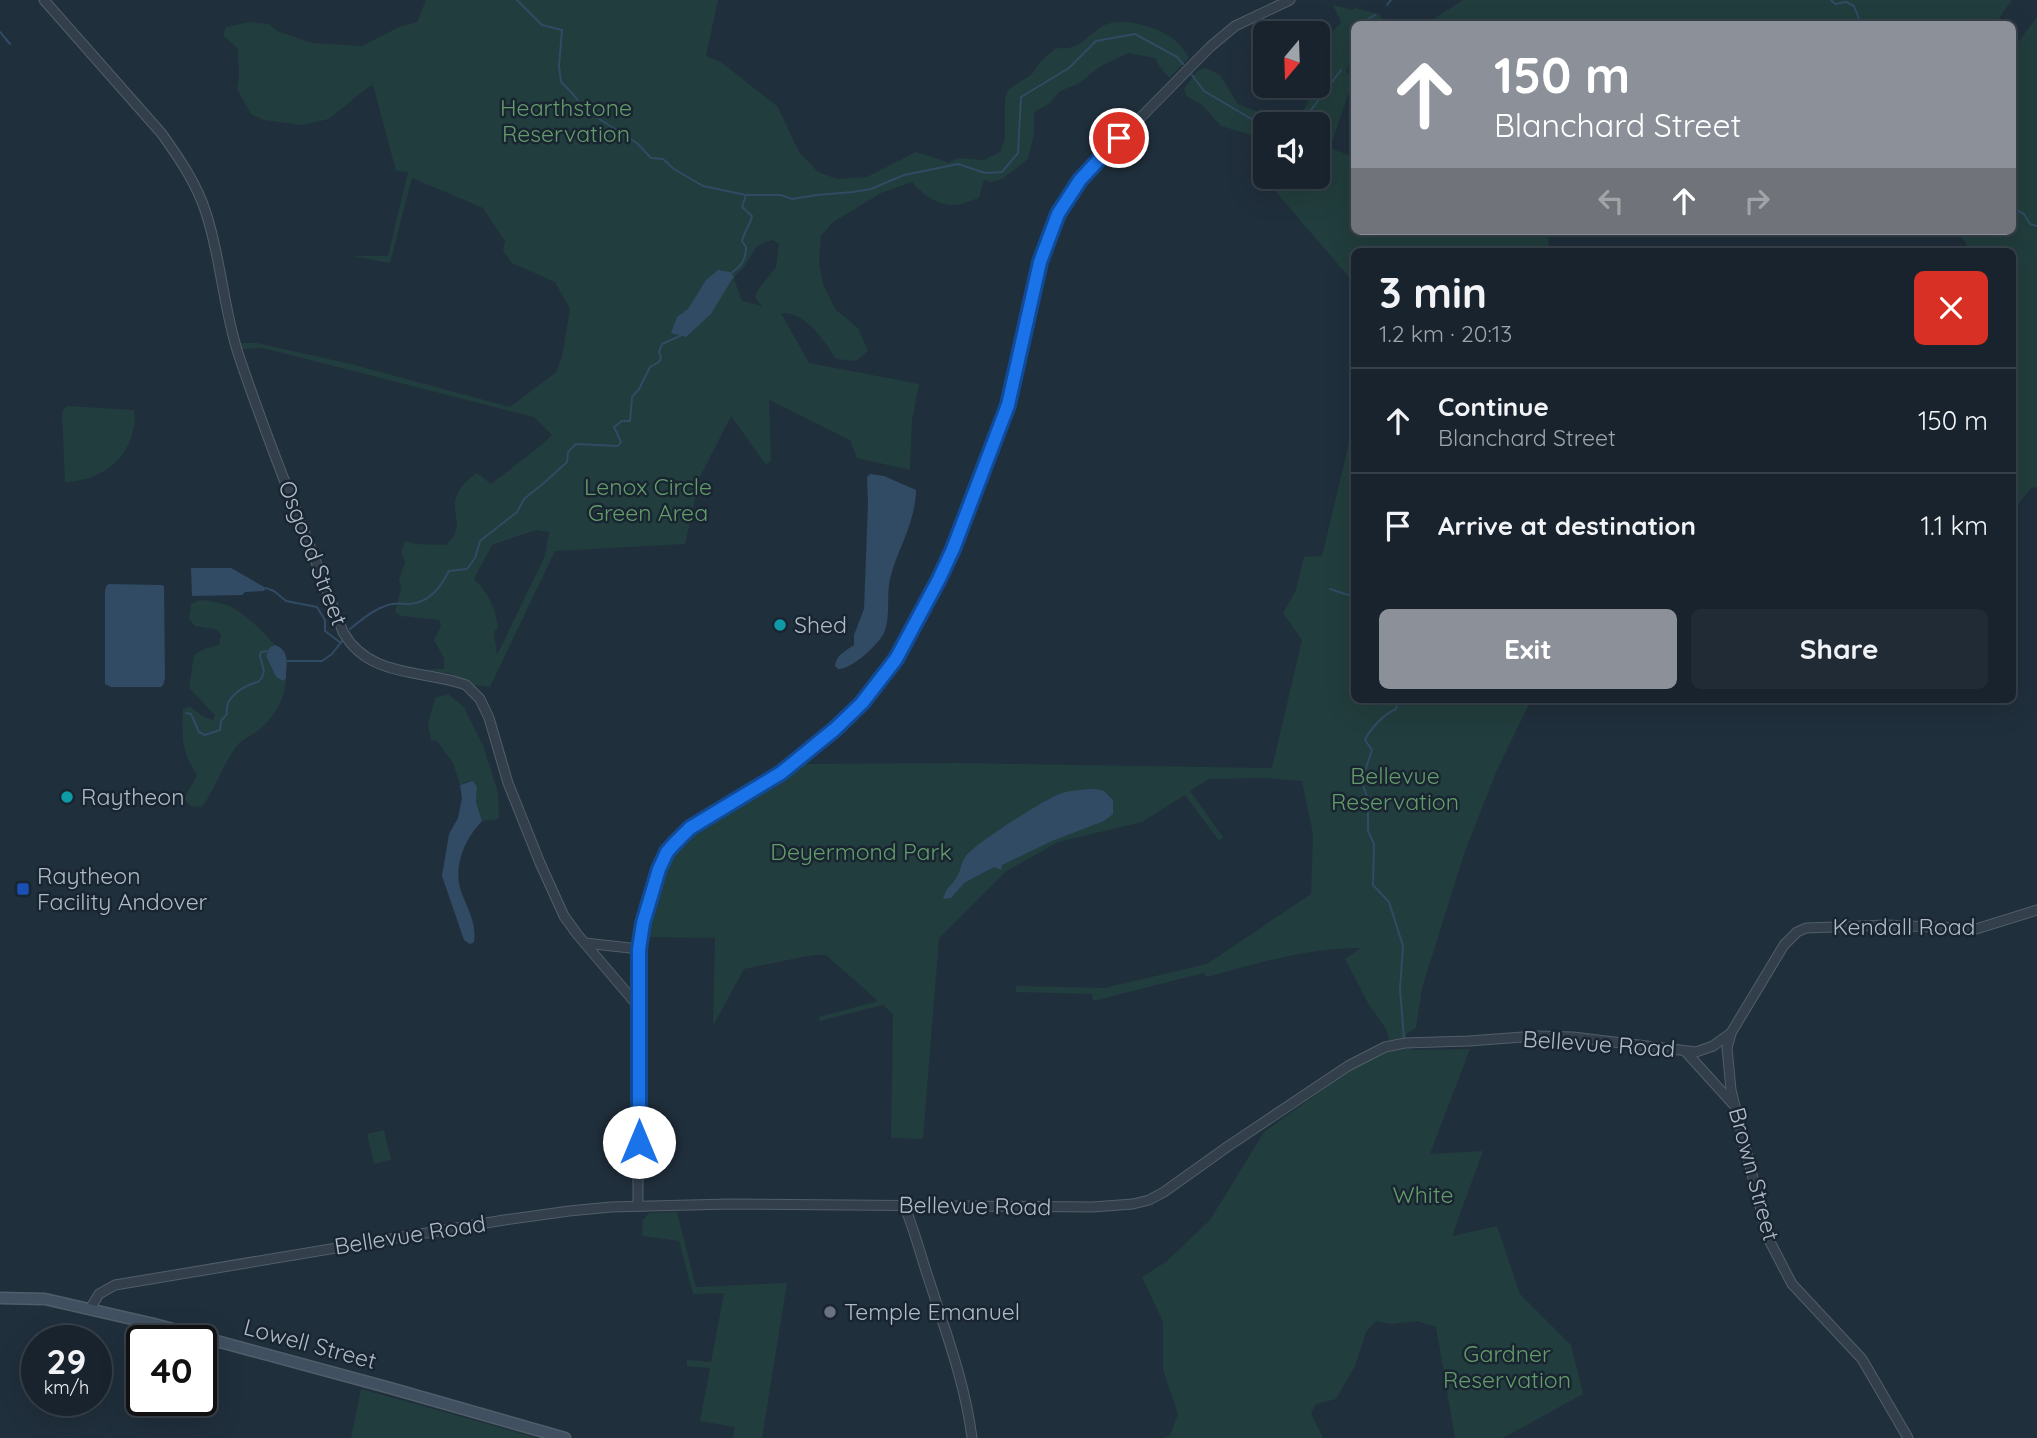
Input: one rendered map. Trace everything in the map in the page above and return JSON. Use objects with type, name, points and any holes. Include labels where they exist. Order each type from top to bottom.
[{"type":"main road","name":"Lowell Street","points":[[0,1298],[45,1299],[90,1309],[390,1388],[565,1438]]},
{"type":"street","name":"Osgood Street","points":[[44,0],[162,134],[198,193],[216,251],[238,352],[343,632],[363,657],[378,664],[466,685],[480,699],[494,730],[508,783],[564,916],[638,1006]]},
{"type":"street","points":[[638,1206],[639,949],[643,923],[659,869],[667,852],[690,828],[781,773],[835,729],[862,703],[896,659],[953,549],[1003,418],[1040,262],[1058,214],[1080,180],[1200,56],[1235,26],[1290,0]]},
{"type":"street","name":"Kendall Road","points":[[1779,954],[1797,932],[1815,926],[1900,925],[1976,929],[2037,910]]},
{"type":"street","points":[[585,943],[639,949]]},
{"type":"street","name":"Bellevue Road","points":[[90,1309],[99,1294],[115,1285],[569,1211],[638,1206],[1092,1207],[1133,1204],[1164,1192],[1348,1066],[1385,1046],[1536,1036],[1573,1037],[1685,1051],[1704,1050],[1731,1033],[1779,954]]},
{"type":"street","name":"Brown Street","points":[[1731,1033],[1727,1048],[1728,1065],[1763,1223],[1791,1284],[1858,1353],[1908,1438]]},
{"type":"street","points":[[1685,1051],[1735,1106]]},
{"type":"street","points":[[904,1205],[951,1345],[969,1412],[972,1438]]},
{"type":"green space","points":[[426,0],[718,0],[706,56],[721,62],[778,107],[799,152],[818,172],[837,179],[867,177],[916,152],[948,163],[958,158],[984,160],[1000,152],[1005,139],[1005,99],[1008,90],[1032,74],[1041,61],[1056,48],[1078,45],[1096,30],[1111,23],[1143,25],[1164,33],[1179,44],[1189,58],[1169,78],[1155,58],[1128,53],[1101,66],[1078,84],[1060,91],[1050,103],[1034,112],[1034,134],[1028,159],[1002,179],[991,182],[984,180],[979,198],[957,205],[944,204],[926,195],[912,182],[881,193],[832,223],[821,236],[819,263],[823,284],[835,309],[858,328],[868,351],[856,361],[836,359],[806,322],[790,314],[781,313],[809,363],[919,384],[912,420],[910,470],[857,458],[850,440],[769,400],[771,460],[766,465],[731,416],[700,477],[685,544],[555,551],[490,687],[473,685],[451,674],[424,669],[444,669],[444,658],[434,640],[441,626],[439,620],[401,616],[395,612],[401,589],[399,579],[405,563],[401,552],[405,541],[446,545],[455,534],[456,499],[466,482],[477,473],[491,484],[552,435],[534,417],[263,348],[242,349],[241,343],[257,343],[351,364],[510,407],[556,372],[562,357],[570,309],[555,282],[512,263],[503,251],[505,241],[483,208],[412,178],[390,263],[353,256],[388,256],[408,172],[396,171],[373,85],[329,119],[302,125],[264,120],[251,114],[237,89],[238,49],[223,35],[226,27],[250,22],[269,24],[277,31],[312,43],[362,46],[399,27],[417,22]],"holes":[[[773,240],[779,244],[776,267],[757,291],[755,298],[762,306],[742,301],[735,276],[757,246]],[[536,530],[549,532],[545,556],[497,655],[494,632],[498,628],[495,614],[487,595],[474,579],[492,545]]]},
{"type":"green space","points":[[1463,0],[2012,0],[1997,21],[1431,21]]},
{"type":"green space","points":[[1333,5],[1380,14],[1381,18],[1395,21],[1351,21],[1351,60],[1346,71],[1351,78],[1351,87],[1330,148],[1330,112],[1303,112],[1309,98],[1330,98],[1330,34],[1341,23]]},
{"type":"green space","points":[[2037,17],[2037,487],[2031,488],[2016,507],[2016,248],[1969,248],[1960,235],[2016,235],[2016,45]]},
{"type":"green space","points":[[1206,68],[1220,75],[1238,104],[1258,112],[1253,112],[1253,135],[1221,126],[1202,105],[1187,96],[1184,89],[1198,70]]},
{"type":"green space","points":[[1330,148],[1351,156],[1351,235],[1549,235],[1548,248],[1351,248],[1351,280],[1273,189],[1330,189]]},
{"type":"green space","points":[[67,406],[134,410],[135,421],[126,448],[113,464],[86,479],[65,482],[62,412]]},
{"type":"green space","name":"Bellevue Reservation","points":[[1351,435],[1351,703],[1530,703],[1497,770],[1465,851],[1422,988],[1416,1028],[1407,1033],[1406,1037],[1389,1040],[1386,1029],[1368,1003],[1345,959],[1361,948],[1283,957],[1207,977],[1204,973],[1093,1001],[1092,994],[1016,992],[1016,986],[1104,988],[1207,964],[1311,894],[1313,834],[1302,781],[1265,778],[1209,779],[1190,791],[1223,837],[1219,841],[1185,795],[1142,822],[1058,842],[1005,872],[939,938],[923,1139],[891,1138],[893,1014],[883,1005],[820,1021],[819,1017],[878,1001],[826,955],[813,955],[744,969],[713,1026],[715,938],[646,937],[663,871],[678,846],[707,822],[747,800],[799,764],[957,763],[1272,768],[1302,640],[1283,613],[1296,590],[1304,557],[1322,556]]},
{"type":"green space","points":[[200,600],[224,604],[250,620],[275,645],[270,647],[266,656],[276,677],[282,681],[286,678],[284,692],[274,713],[259,730],[237,746],[202,807],[191,806],[184,799],[197,775],[184,744],[183,709],[190,706],[202,716],[213,720],[215,715],[189,688],[194,655],[219,645],[221,635],[216,629],[195,626],[189,619],[191,604]]},
{"type":"green space","points":[[448,694],[464,707],[484,748],[498,793],[499,819],[482,821],[476,802],[477,790],[466,782],[460,785],[453,763],[437,741],[431,740],[428,725],[435,698]]},
{"type":"green space","points":[[1411,1048],[1470,1049],[1430,1154],[1483,1151],[1452,1236],[1497,1226],[1520,1294],[1571,1345],[1583,1394],[1503,1438],[1455,1438],[1436,1327],[1417,1321],[1392,1324],[1376,1321],[1366,1332],[1355,1366],[1336,1399],[1316,1404],[1311,1413],[1323,1438],[1163,1438],[1170,1435],[1178,1414],[1163,1370],[1163,1322],[1142,1277],[1167,1261],[1210,1220],[1264,1132],[1350,1070],[1385,1052]]},
{"type":"green space","points":[[384,1130],[391,1160],[374,1164],[367,1134]]},
{"type":"green space","points":[[677,1212],[696,1287],[787,1283],[762,1438],[733,1438],[735,1427],[700,1421],[710,1368],[687,1366],[687,1360],[711,1362],[724,1293],[693,1294],[679,1241],[642,1236],[643,1220],[649,1213]]},
{"type":"green space","points":[[361,1389],[538,1438],[351,1438]]},
{"type":"water","points":[[718,270],[734,276],[711,314],[686,337],[671,333],[677,317],[688,309],[706,280]]},
{"type":"water","points":[[870,474],[884,476],[916,490],[915,503],[890,579],[884,633],[864,656],[838,669],[835,666],[837,659],[854,645],[854,635],[864,609],[867,477]]},
{"type":"water","points":[[191,568],[231,568],[266,588],[264,591],[245,592],[242,595],[192,596]]},
{"type":"water","points":[[109,584],[164,586],[165,678],[161,687],[111,687],[105,684],[105,590]]},
{"type":"water","points":[[275,645],[286,655],[286,678],[283,681],[276,677],[266,656],[270,647]]},
{"type":"water","points":[[473,781],[477,787],[476,802],[482,821],[465,846],[458,874],[474,929],[474,942],[470,944],[464,940],[442,876],[449,834],[458,818],[462,798],[460,785]]},
{"type":"water","points":[[1070,791],[1104,791],[1113,800],[1113,814],[1104,821],[1052,841],[1002,865],[1001,870],[994,867],[964,883],[951,898],[943,899],[957,877],[964,858],[982,842],[1053,797]]},
{"type":"waterway","points":[[517,0],[542,25],[562,30],[559,66],[561,82],[585,110],[637,143],[651,158],[663,159],[674,169],[703,186],[746,195],[781,195],[792,199],[853,192],[871,189],[904,175],[958,164],[985,173],[1002,172],[1018,153],[1021,97],[1069,68],[1096,41],[1135,34],[1177,57],[1183,64]]},
{"type":"waterway","points":[[1387,5],[1391,0]]},
{"type":"waterway","points":[[1831,0],[1835,4],[1846,2],[1854,6],[1860,21]]},
{"type":"waterway","points":[[1364,21],[1375,15]]},
{"type":"waterway","points":[[0,32],[10,44]]},
{"type":"waterway","points":[[1310,112],[1341,70]]},
{"type":"waterway","points":[[1192,75],[1204,91],[1253,120]]},
{"type":"waterway","points":[[731,273],[741,265],[745,255],[746,247],[742,241],[752,216],[742,207],[746,195]]},
{"type":"waterway","points":[[2016,210],[2024,214],[2030,224],[2037,226]]},
{"type":"waterway","points":[[350,629],[386,606],[416,603],[428,598],[438,589],[449,571],[467,569],[475,558],[480,541],[517,512],[524,499],[567,462],[568,452],[576,444],[618,446],[621,442],[614,427],[622,421],[630,421],[632,397],[650,367],[659,362],[662,344],[680,336]]},
{"type":"waterway","points":[[266,588],[286,601],[317,607],[325,620],[325,631],[341,643]]},
{"type":"waterway","points":[[1330,589],[1351,596]]},
{"type":"waterway","points":[[287,661],[322,661],[332,654],[342,641]]},
{"type":"waterway","points":[[186,713],[191,714],[199,732],[205,735],[220,730],[231,699],[239,691],[262,678],[264,671],[260,656],[261,652],[268,651]]},
{"type":"waterway","points":[[1398,703],[1396,709],[1387,714],[1365,740],[1372,750],[1363,786],[1368,799],[1368,831],[1374,844],[1373,885],[1389,902],[1403,946],[1400,989],[1404,1039]]},
{"type":"place","name":"Shed","points":[[780,625]]},
{"type":"place","name":"Raytheon","points":[[67,797]]},
{"type":"place","name":"Raytheon Facility Andover","points":[[23,889]]},
{"type":"place","name":"Temple Emanuel","points":[[830,1312]]},
{"type":"route","points":[[639,1142],[639,949],[652,890],[667,852],[690,828],[781,773],[835,729],[862,703],[896,659],[953,549],[992,449],[1008,405],[1040,262],[1058,214],[1080,180],[1119,138]]},
{"type":"park label","name":"Hearthstone Reservation","points":[[566,121]]},
{"type":"park label","name":"Lenox Circle Green Area","points":[[648,500]]},
{"type":"park label","name":"Deyermond Park","points":[[861,852]]},
{"type":"park label","name":"White","points":[[1423,1195]]},
{"type":"park label","name":"Gardner Reservation","points":[[1507,1367]]}]
